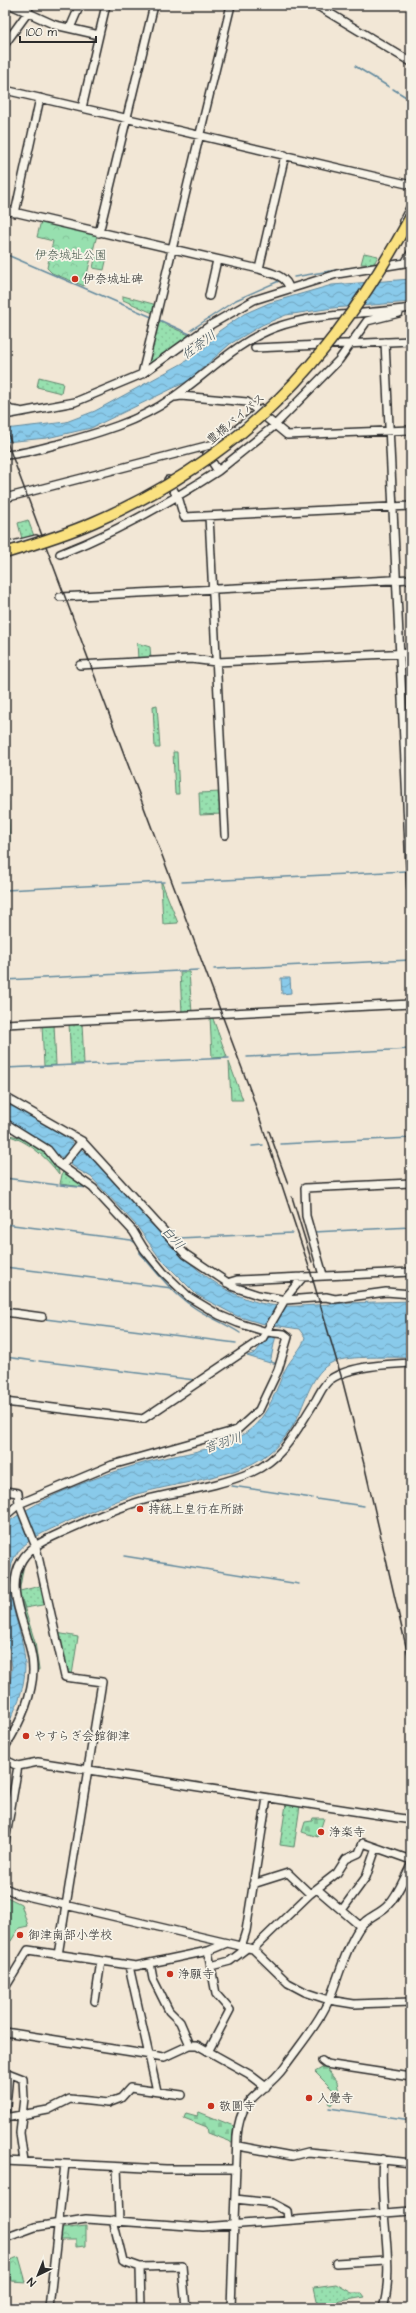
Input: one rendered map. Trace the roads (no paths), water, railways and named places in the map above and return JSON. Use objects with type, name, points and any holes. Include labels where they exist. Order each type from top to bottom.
[{"type":"highway","name":"豊橋バイパス","points":[[5,553],[70,532],[130,506],[165,486],[238,437],[292,387],[337,335],[369,290],[411,216]]},
{"type":"highway","name":"豊橋バイパス","points":[[5,556],[71,534],[132,509],[167,490],[240,439],[294,390],[339,338],[372,292],[411,222]]},
{"type":"street","points":[[11,5],[55,25],[99,34]]},
{"type":"street","points":[[5,44],[27,12],[30,5]]},
{"type":"street","points":[[70,28],[80,5]]},
{"type":"street","points":[[82,108],[106,5]]},
{"type":"street","points":[[99,233],[154,5]]},
{"type":"street","points":[[142,374],[231,5]]},
{"type":"street","points":[[316,5],[411,62]]},
{"type":"street","points":[[5,90],[411,185]]},
{"type":"street","points":[[15,213],[40,98]]},
{"type":"street","points":[[259,269],[286,155]]},
{"type":"street","points":[[378,268],[411,206]]},
{"type":"street","points":[[5,210],[259,269],[282,277],[288,283],[289,288]]},
{"type":"street","points":[[5,416],[75,402],[142,374],[231,312],[254,300],[337,274],[408,263],[411,253]]},
{"type":"street","points":[[209,296],[218,260]]},
{"type":"street","points":[[60,554],[121,528],[178,498],[218,471],[274,426],[326,374],[367,322],[398,313],[407,308]]},
{"type":"street","points":[[5,455],[22,454],[113,428],[153,410],[173,398],[226,355],[274,328],[324,316],[407,308]]},
{"type":"street","points":[[255,348],[411,341]]},
{"type":"street","points":[[385,342],[411,888]]},
{"type":"street","points":[[5,547],[52,534],[76,525],[137,498],[168,480],[207,454],[253,415],[260,412],[324,345]]},
{"type":"street","points":[[173,398],[181,396],[247,402],[274,426],[290,436],[411,430]]},
{"type":"street","points":[[5,406],[11,410],[31,411]]},
{"type":"street","points":[[5,498],[214,444],[231,434]]},
{"type":"street","points":[[207,454],[218,471]]},
{"type":"street","points":[[168,480],[178,498],[184,517],[411,506]]},
{"type":"street","points":[[209,516],[225,835]]},
{"type":"street","points":[[60,597],[411,579]]},
{"type":"street","points":[[80,665],[191,659],[216,662],[411,653]]},
{"type":"street","points":[[5,1024],[411,1004]]},
{"type":"street","points":[[5,1097],[82,1142],[185,1254],[227,1283],[253,1294],[285,1301],[326,1297],[345,1298],[386,1292],[411,1294]]},
{"type":"street","points":[[5,1123],[48,1150],[62,1166],[93,1188],[133,1231],[144,1249],[163,1272],[189,1297],[219,1315],[284,1334],[288,1337],[288,1342],[278,1370],[259,1410],[241,1428],[230,1433],[112,1465],[20,1505],[5,1516]]},
{"type":"street","points":[[62,1166],[82,1142]]},
{"type":"street","points":[[323,1276],[306,1216],[305,1188],[411,1183]]},
{"type":"street","points":[[227,1283],[237,1280],[411,1272]]},
{"type":"street","points":[[5,1402],[142,1419],[256,1344],[268,1330],[285,1301],[303,1277]]},
{"type":"street","points":[[5,1312],[42,1317]]},
{"type":"street","points":[[5,1747],[19,1722],[30,1693],[33,1672],[31,1652],[14,1588],[16,1574],[22,1560],[35,1545],[118,1508],[254,1471],[276,1457],[293,1439],[309,1410],[332,1378],[352,1371],[381,1365],[411,1363]]},
{"type":"street","points":[[5,1491],[18,1493],[20,1505],[35,1545],[65,1677],[102,1682],[58,1955]]},
{"type":"street","points":[[5,1760],[18,1766],[33,1761],[411,1820]]},
{"type":"street","points":[[5,1842],[6,1827],[18,1766]]},
{"type":"street","points":[[247,1948],[246,1932],[267,1798]]},
{"type":"street","points":[[211,1966],[230,1961],[247,1948],[337,1873],[346,1859],[359,1853],[363,1843],[411,1860]]},
{"type":"street","points":[[342,1910],[366,1877],[376,1848]]},
{"type":"street","points":[[231,2308],[238,2125],[246,2104],[266,2087],[285,2066],[315,2024],[329,2000],[342,1963],[360,1926],[388,1906],[411,1865]]},
{"type":"street","points":[[253,1884],[288,1873],[310,1894]]},
{"type":"street","points":[[5,1888],[18,1894],[247,1948],[288,1983],[305,1992],[329,2000],[354,2004],[411,2002]]},
{"type":"street","points":[[317,1889],[360,1926]]},
{"type":"street","points":[[5,1988],[28,1950],[129,1966],[208,1951],[227,1943]]},
{"type":"street","points":[[208,1951],[216,1994],[230,2010],[208,2052]]},
{"type":"street","points":[[94,2001],[101,1961]]},
{"type":"street","points":[[150,1963],[153,1979],[169,2011],[180,2022],[190,2046]]},
{"type":"street","points":[[129,1966],[157,2091]]},
{"type":"street","points":[[5,2032],[149,2055],[168,2056],[190,2046],[197,2045],[249,2074],[266,2087]]},
{"type":"street","points":[[322,2061],[326,2064],[411,2077]]},
{"type":"street","points":[[24,2161],[19,2115],[24,2098],[23,2080],[7,2073],[5,2117],[19,2115],[48,2110],[70,2099],[88,2103],[108,2103],[121,2098],[130,2088],[182,2095]]},
{"type":"street","points":[[238,2146],[292,2156],[308,2152],[411,2163]]},
{"type":"street","points":[[383,2159],[381,2179],[388,2289],[383,2308]]},
{"type":"street","points":[[5,2161],[117,2167],[236,2169]]},
{"type":"street","points":[[49,2308],[65,2164]]},
{"type":"street","points":[[117,2167],[116,2220],[123,2261],[140,2267],[182,2266],[186,2308]]},
{"type":"street","points":[[235,2199],[272,2204],[287,2211],[288,2219]]},
{"type":"street","points":[[5,2238],[35,2227],[86,2219],[116,2220],[191,2227],[411,2211]]},
{"type":"street","points":[[336,2263],[386,2260]]},
{"type":"street","points":[[140,2267],[141,2308]]},
{"type":"water","points":[[411,279],[411,302],[333,308],[286,315],[262,325],[230,344],[188,381],[91,428],[47,438],[5,442],[5,429],[66,422],[95,411],[183,363],[206,346],[219,331],[244,314],[269,303],[332,285]]},
{"type":"water","points":[[281,978],[290,978],[291,993],[282,994]]},
{"type":"water","points":[[5,1101],[53,1129],[87,1154],[115,1182],[171,1245],[191,1264],[212,1281],[235,1294],[260,1303],[278,1306],[411,1301],[411,1357],[349,1358],[333,1362],[319,1373],[314,1380],[295,1422],[286,1436],[274,1449],[261,1459],[245,1467],[205,1479],[137,1494],[118,1500],[64,1523],[36,1537],[18,1551],[10,1571],[10,1585],[11,1598],[24,1652],[25,1675],[19,1700],[5,1731],[5,1701],[9,1691],[12,1667],[9,1647],[5,1646],[5,1525],[19,1514],[37,1504],[76,1486],[137,1465],[221,1445],[245,1433],[260,1420],[264,1414],[285,1370],[302,1345],[305,1337],[299,1329],[260,1323],[237,1316],[197,1295],[159,1257],[137,1226],[91,1177],[77,1169],[31,1135],[5,1120]]},
{"type":"water","points":[[276,1335],[270,1363],[247,1356],[255,1353],[269,1337]]},
{"type":"waterway","points":[[355,66],[389,87]]},
{"type":"waterway","points":[[393,89],[411,100]]},
{"type":"waterway","points":[[5,254],[154,318]]},
{"type":"waterway","points":[[396,260],[404,259]]},
{"type":"waterway","points":[[294,277],[348,268]]},
{"type":"waterway","points":[[191,330],[236,300],[279,281]]},
{"type":"waterway","name":"佐奈川","points":[[157,319],[192,335]]},
{"type":"waterway","name":"佐奈川","points":[[196,339],[204,348]]},
{"type":"waterway","points":[[182,882],[407,871]]},
{"type":"waterway","points":[[5,890],[164,882]]},
{"type":"waterway","points":[[214,969],[411,960]]},
{"type":"waterway","points":[[5,980],[198,970]]},
{"type":"waterway","points":[[247,1057],[411,1049]]},
{"type":"waterway","points":[[102,1064],[229,1058]]},
{"type":"waterway","points":[[5,1068],[98,1064]]},
{"type":"waterway","points":[[304,1143],[411,1138]]},
{"type":"waterway","points":[[281,1144],[301,1143]]},
{"type":"waterway","points":[[252,1146],[263,1145]]},
{"type":"waterway","points":[[5,1178],[58,1185]]},
{"type":"waterway","points":[[60,1185],[88,1188]]},
{"type":"waterway","points":[[5,1224],[131,1240],[137,1244]]},
{"type":"waterway","points":[[314,1232],[411,1227]]},
{"type":"waterway","name":"白川","points":[[178,1238],[292,1233]]},
{"type":"waterway","points":[[140,1248],[140,1253],[164,1281],[184,1300],[198,1310],[240,1333]]},
{"type":"waterway","points":[[5,1267],[172,1288]]},
{"type":"waterway","points":[[45,1319],[236,1343]]},
{"type":"waterway","points":[[5,1357],[35,1361]]},
{"type":"waterway","points":[[39,1361],[195,1380]]},
{"type":"waterway","points":[[271,1362],[277,1364]]},
{"type":"waterway","points":[[232,1486],[312,1498]]},
{"type":"waterway","points":[[316,1499],[364,1506]]},
{"type":"waterway","points":[[124,1556],[299,1584]]},
{"type":"waterway","points":[[329,2108],[411,2120]]},
{"type":"railway","points":[[5,426],[11,442]]},
{"type":"railway","points":[[5,437],[252,1095],[310,1270],[342,1379],[365,1468],[411,1668]]},
{"type":"railway","points":[[269,1131],[288,1184]]},
{"type":"railway","points":[[292,1197],[312,1262]]},
{"type":"place","name":"伊奈城址碑","points":[[75,279]]},
{"type":"place","name":"持統上皇行在所跡","points":[[140,1509]]},
{"type":"place","name":"やすらぎ会館御津","points":[[26,1736]]},
{"type":"place","name":"浄楽寺","points":[[321,1832]]},
{"type":"place","name":"御津南部小学校","points":[[20,1935]]},
{"type":"place","name":"浄願寺","points":[[170,1974]]},
{"type":"place","name":"入覺寺","points":[[309,2098]]},
{"type":"place","name":"敬圓寺","points":[[211,2106]]},
{"type":"park label","name":"伊奈城址公園","points":[[71,255]]},
{"type":"water label","name":"音羽川","points":[[223,1443]]}]
